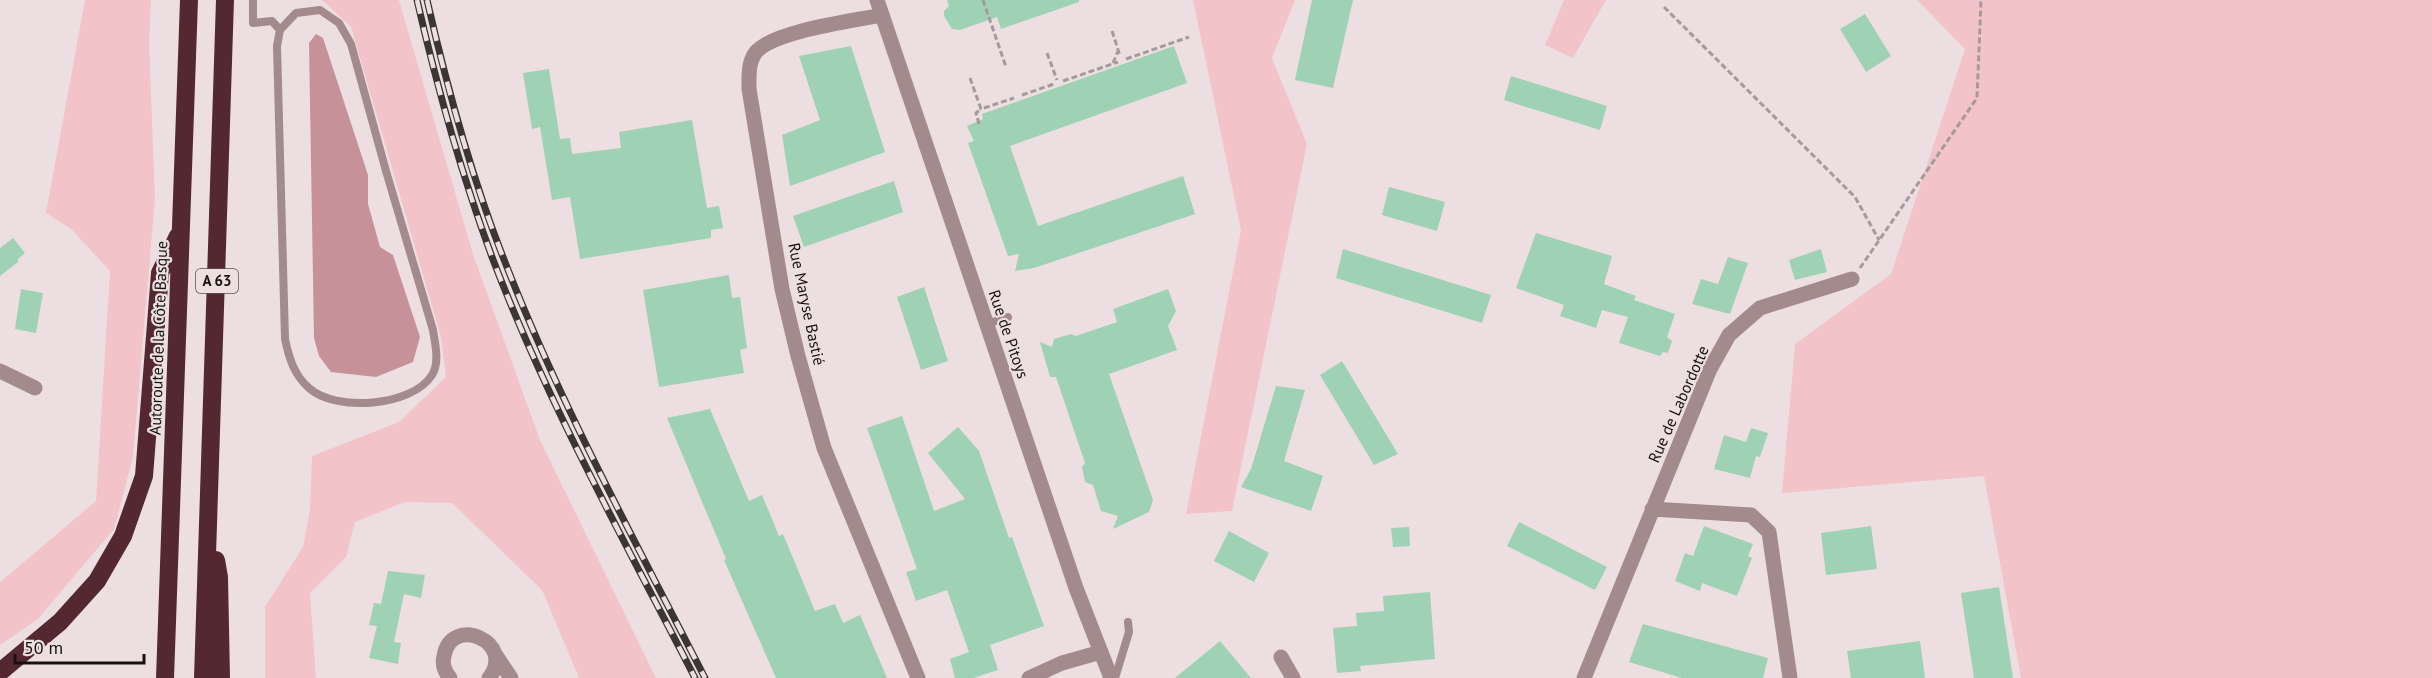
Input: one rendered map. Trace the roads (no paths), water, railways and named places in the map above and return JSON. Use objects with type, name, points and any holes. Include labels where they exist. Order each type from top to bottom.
[{"type":"highway","name":"Autoroute de la Côte Basque","points":[[165,678],[189,0]]},
{"type":"highway","name":"A 63","points":[[203,678],[225,0]]},
{"type":"highway","points":[[0,672],[60,622],[98,581],[123,536],[144,476],[160,273],[181,229]]},
{"type":"highway","points":[[209,514],[219,577],[220,678]]},
{"type":"street","name":"Rue de Pitoys","points":[[877,0],[1076,588],[1113,678]]},
{"type":"street","name":"Rue Maryse Bastié","points":[[882,15],[803,31],[769,41],[756,53],[750,66],[749,88],[782,289],[801,368],[824,448],[918,678]]},
{"type":"street","name":"Rue de Labordotte","points":[[1584,678],[1710,369],[1729,335],[1760,308],[1852,279]]},
{"type":"street","points":[[0,371],[35,388]]},
{"type":"street","points":[[1652,509],[1751,515],[1768,532],[1790,678]]},
{"type":"street","points":[[450,678],[443,662],[445,651],[451,642],[460,636],[471,634],[482,637],[490,644],[511,678]]},
{"type":"street","points":[[1029,678],[1062,663],[1101,652]]},
{"type":"street","points":[[489,678],[496,665],[495,654]]},
{"type":"street","points":[[1281,657],[1293,678]]},
{"type":"lane","points":[[253,0],[253,23],[272,21],[280,30]]},
{"type":"lane","points":[[320,10],[339,23],[351,44],[433,330],[437,355],[432,375],[411,394],[382,401],[349,403],[323,396],[309,389],[297,374],[289,357],[285,339],[277,46],[280,30],[296,13],[320,10]]},
{"type":"lane","points":[[987,324],[1008,317]]},
{"type":"lane","points":[[1113,678],[1129,632],[1128,622]]},
{"type":"railway","points":[[417,0],[460,162],[492,257],[514,311],[562,418],[695,678]]},
{"type":"railway","points":[[427,0],[470,162],[491,225],[525,311],[598,470],[705,678]]}]
